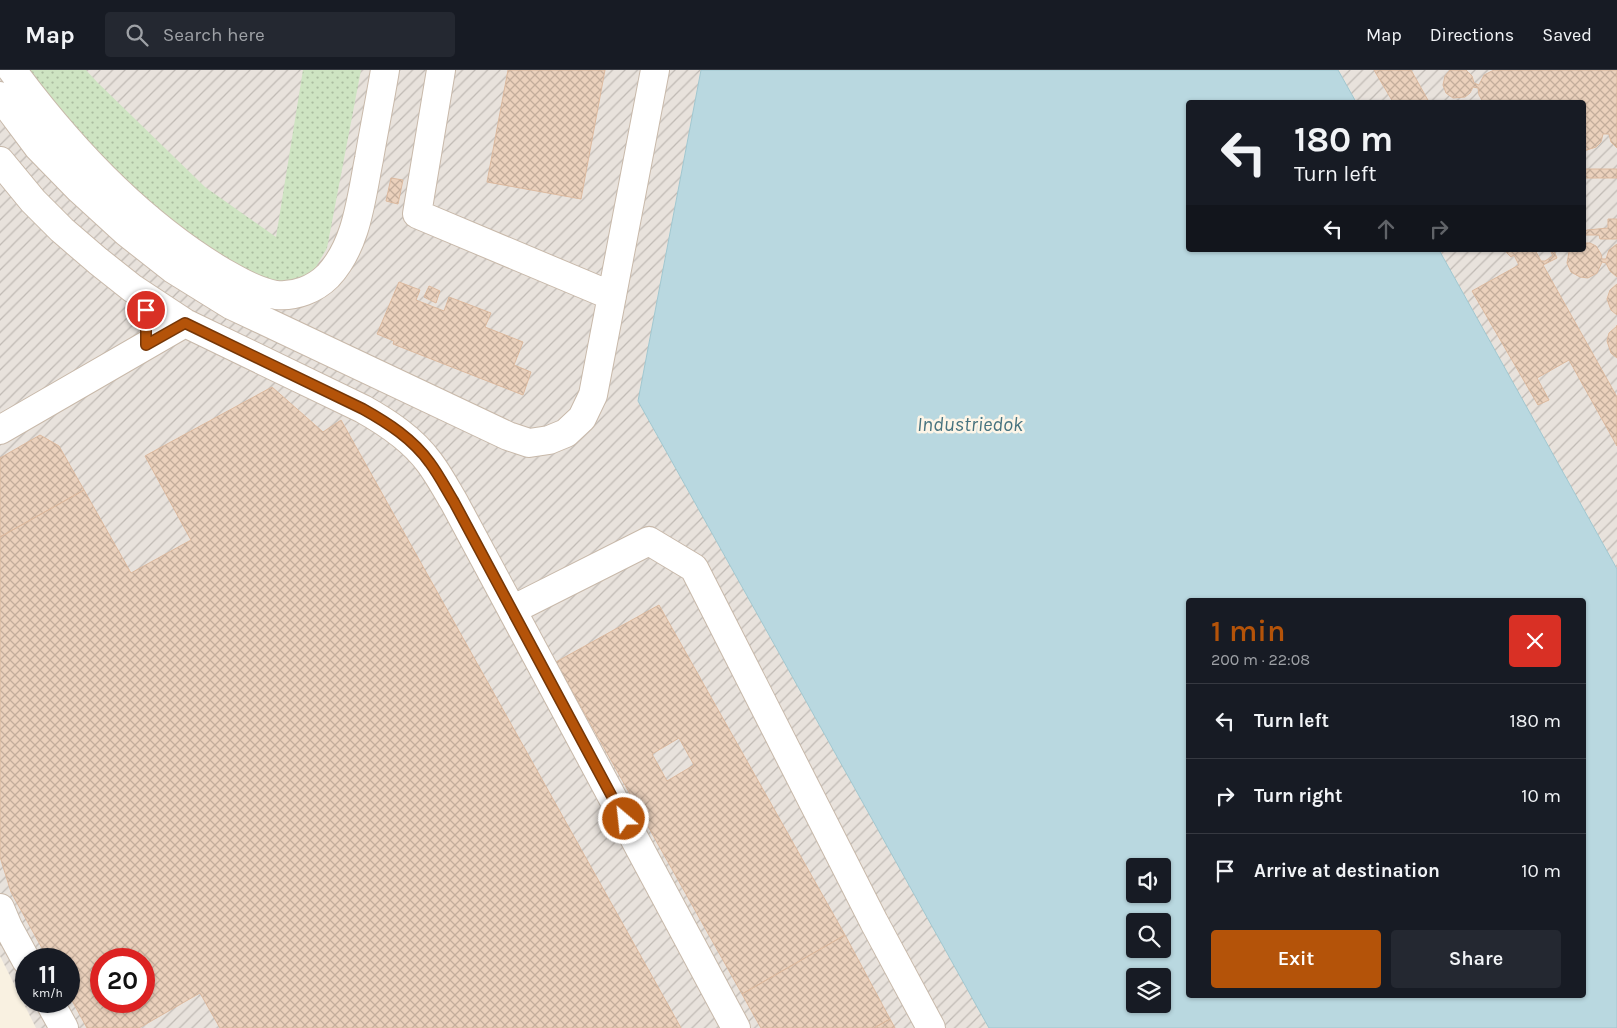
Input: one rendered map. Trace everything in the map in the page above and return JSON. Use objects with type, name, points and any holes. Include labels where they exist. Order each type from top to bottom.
[{"type":"lane","points":[[12,70],[39,107],[85,159],[168,233],[202,259],[232,278],[256,289],[276,295],[294,295],[313,288],[328,276],[341,258],[352,236],[359,212],[385,70]]},
{"type":"lane","points":[[441,70],[417,214],[612,296]]},
{"type":"lane","points":[[0,96],[38,147],[79,189],[126,232],[173,269],[231,305],[508,436],[529,443],[549,440],[566,433],[582,418],[593,395],[655,70]]},
{"type":"lane","points":[[0,161],[33,201],[62,230],[132,288],[185,323],[363,409],[389,424],[410,441],[429,462],[454,502],[736,1028]]},
{"type":"lane","points":[[132,288],[146,310],[146,345]]},
{"type":"lane","points":[[0,430],[185,323]]},
{"type":"lane","points":[[512,610],[649,541],[694,568],[865,905],[931,1028]]},
{"type":"lane","points":[[0,908],[19,948]]},
{"type":"lane","points":[[56,1013],[64,1028]]},
{"type":"shaded area","points":[[0,70],[701,70],[638,401],[989,1028],[36,1028],[28,1013],[80,1013],[80,948],[15,948],[15,986],[0,956]]},
{"type":"shaded area","points":[[1338,70],[1617,70],[1617,569],[1440,252],[1586,252],[1586,100],[1355,100]]},
{"type":"green space","points":[[28,70],[86,70],[205,187],[276,237],[303,70],[361,70],[327,248],[313,272],[295,283],[261,279],[198,242],[125,183],[54,104]]},
{"type":"water","name":"Industriedok","points":[[701,70],[1338,70],[1355,100],[1186,100],[1186,252],[1440,252],[1617,569],[1617,1028],[989,1028],[638,401]]},
{"type":"building","points":[[508,70],[605,70],[581,199],[487,182]]},
{"type":"building","points":[[1374,70],[1411,70],[1428,100],[1392,100]]},
{"type":"building","points":[[1450,70],[1466,70],[1472,76],[1474,83],[1479,85],[1484,75],[1494,70],[1617,70],[1617,148],[1611,142],[1609,134],[1603,134],[1601,142],[1596,147],[1586,150],[1586,100],[1482,100],[1478,88],[1473,87],[1465,97],[1453,98],[1446,93],[1443,85],[1445,76]]},
{"type":"building","points":[[1586,169],[1617,169],[1617,178],[1586,178]]},
{"type":"building","points":[[391,178],[403,180],[398,204],[386,201]]},
{"type":"building","points":[[1608,219],[1617,219],[1617,239],[1600,239],[1599,235],[1586,235],[1587,230],[1608,228]]},
{"type":"building","points":[[1586,243],[1596,246],[1602,259],[1606,259],[1609,250],[1617,244],[1617,277],[1610,271],[1606,263],[1602,262],[1597,273],[1588,278],[1580,277],[1571,272],[1567,263],[1569,252],[1586,252]]},
{"type":"building","points":[[1506,252],[1536,252],[1541,261],[1545,261],[1553,256],[1551,252],[1554,252],[1557,258],[1543,265],[1617,397],[1617,446],[1569,360],[1537,378],[1549,400],[1538,405],[1472,291],[1519,265],[1514,255],[1511,257]]},
{"type":"building","points":[[399,282],[420,290],[416,300],[444,311],[449,297],[491,313],[485,327],[523,342],[514,365],[531,372],[523,395],[393,344],[394,341],[377,334]]},
{"type":"building","points":[[1617,284],[1617,315],[1611,310],[1607,299],[1610,290]]},
{"type":"building","points":[[429,286],[440,291],[436,303],[424,297]]},
{"type":"building","points":[[1617,326],[1617,358],[1611,353],[1607,341],[1609,333]]},
{"type":"building","points":[[272,387],[323,432],[341,420],[681,1028],[220,1028],[200,993],[139,1028],[87,1028],[79,1013],[80,948],[42,948],[11,892],[0,857],[0,537],[84,490],[131,573],[191,540],[145,456]]},
{"type":"building","points":[[40,435],[59,446],[84,490],[0,537],[0,458]]},
{"type":"building","points":[[659,605],[845,935],[742,994],[556,662]],"holes":[[[679,738],[694,765],[667,781],[652,754]]]},
{"type":"building","points":[[845,935],[890,1019],[874,1028],[761,1028],[742,994]]},
{"type":"building","points":[[890,1019],[895,1028],[874,1028]]},
{"type":"route","points":[[146,310],[146,345],[185,323],[363,409],[389,424],[410,441],[429,462],[454,502],[624,819]]}]
